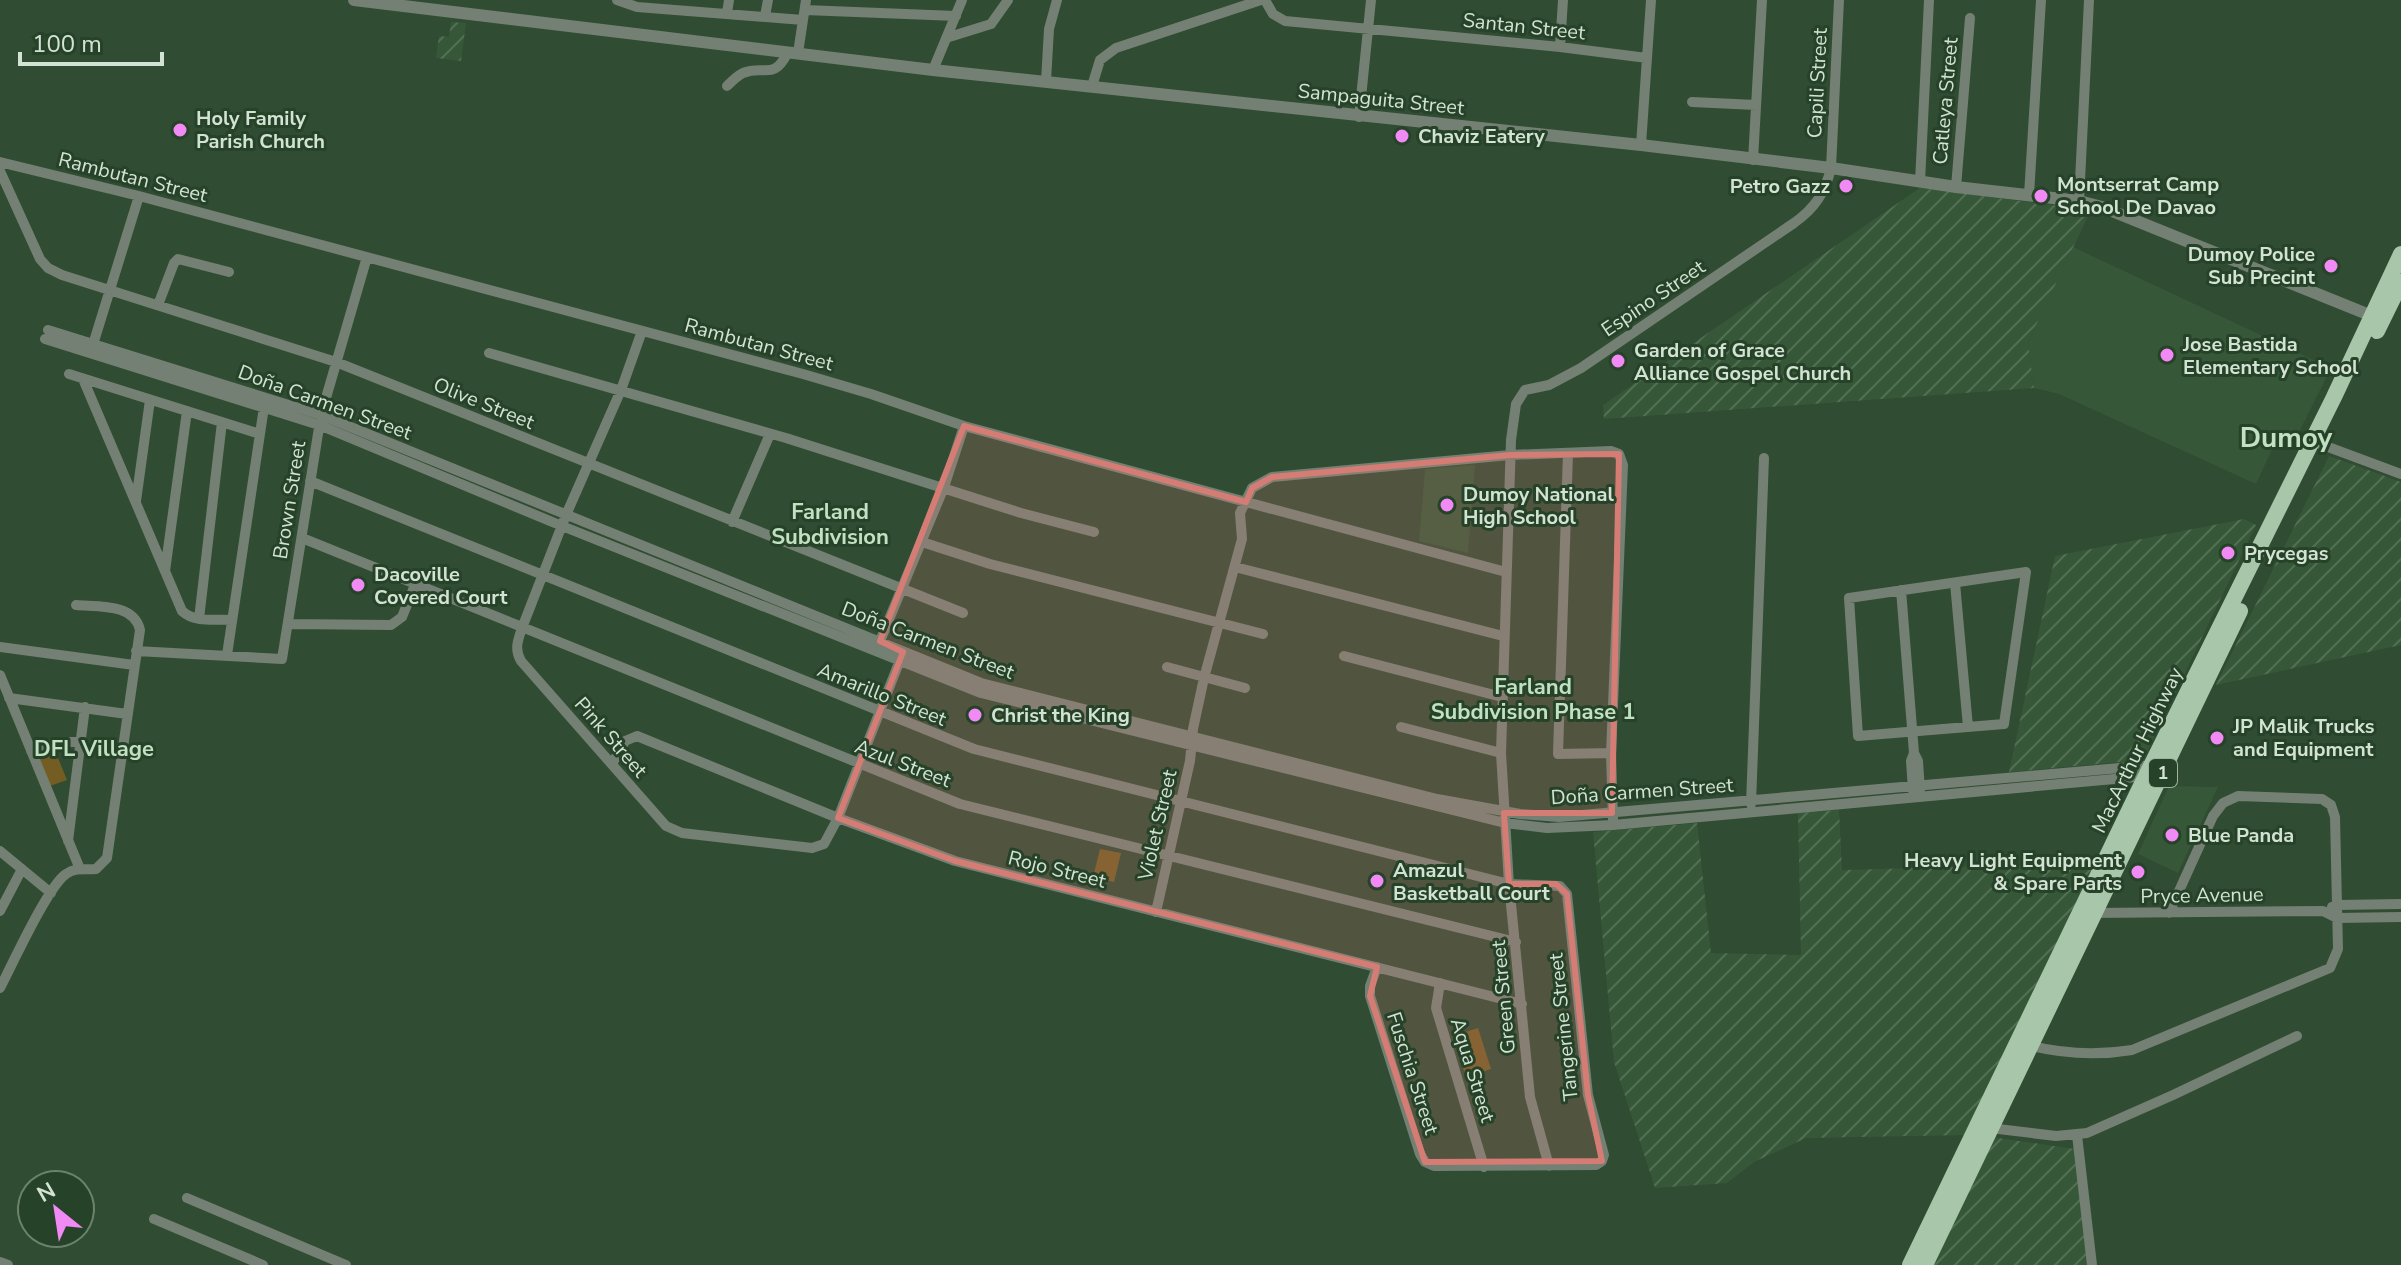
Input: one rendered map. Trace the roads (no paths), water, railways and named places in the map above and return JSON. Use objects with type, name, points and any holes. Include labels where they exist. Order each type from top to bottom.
[{"type":"highway","name":"MacArthur Highway","points":[[1910,1265],[2038,1017],[2377,318],[2401,254]]},
{"type":"highway","name":"MacArthur Highway","points":[[2377,318],[2401,282]]},
{"type":"highway","name":"MacArthur Highway","points":[[1925,1265],[1990,1128],[2024,1044]]},
{"type":"street","name":"Sampaguita Street","points":[[354,0],[933,70],[1641,145],[2079,201],[2377,318]]},
{"type":"street","points":[[617,0],[637,7],[652,4],[690,5],[727,13],[765,16],[853,6],[956,16]]},
{"type":"street","points":[[727,13],[729,0]]},
{"type":"street","points":[[765,16],[768,0]]},
{"type":"street","points":[[933,70],[962,0]]},
{"type":"street","points":[[946,38],[991,24],[1008,0]]},
{"type":"street","points":[[1046,81],[1049,29],[1057,0]]},
{"type":"street","points":[[1092,86],[1100,60],[1116,48],[1263,0]]},
{"type":"street","name":"Santan Street","points":[[1263,0],[1273,14],[1285,21],[1647,58]]},
{"type":"street","points":[[1359,117],[1371,0]]},
{"type":"street","points":[[1560,47],[1563,0]]},
{"type":"street","points":[[1641,145],[1651,0]]},
{"type":"street","points":[[1753,160],[1762,0]]},
{"type":"street","name":"Capili Street","points":[[1831,168],[1839,0]]},
{"type":"street","points":[[1920,182],[1929,0]]},
{"type":"street","points":[[2029,195],[2041,0]]},
{"type":"street","points":[[2079,201],[2089,0]]},
{"type":"street","points":[[727,86],[741,74],[775,70],[793,53],[805,10]]},
{"type":"street","name":"Catleya Street","points":[[1956,187],[1970,18]]},
{"type":"street","points":[[1692,102],[1756,105]]},
{"type":"street","name":"Rambutan Street","points":[[0,162],[139,196],[847,386],[964,426],[1506,572]]},
{"type":"street","name":"Espino Street","points":[[1510,455],[1516,404],[1525,390],[1549,385],[1570,375],[1794,223],[1818,202],[1831,168]]},
{"type":"street","name":"Olive Street","points":[[0,171],[35,252],[48,268],[62,275],[336,362],[963,613]]},
{"type":"street","points":[[92,348],[139,196]]},
{"type":"street","name":"Brown Street","points":[[227,655],[282,659],[320,420],[367,257]]},
{"type":"street","points":[[158,305],[178,259],[229,272]]},
{"type":"street","name":"Pink Street","points":[[642,331],[621,390],[522,628],[516,653],[658,818],[673,830],[812,848],[828,840],[838,818]]},
{"type":"street","name":"Doña Carmen Street","points":[[47,335],[320,420],[960,681],[999,693],[1547,828],[1613,825],[1751,806]]},
{"type":"street","name":"Doña Carmen Street","points":[[92,348],[264,407],[320,420]]},
{"type":"street","points":[[489,353],[770,434],[1021,513],[1094,532]]},
{"type":"street","points":[[69,374],[260,434]]},
{"type":"street","points":[[83,379],[182,611],[199,619],[231,620]]},
{"type":"street","points":[[135,501],[150,400]]},
{"type":"street","points":[[136,651],[227,655],[264,407]]},
{"type":"street","points":[[165,571],[187,411]]},
{"type":"street","points":[[199,619],[222,422]]},
{"type":"street","points":[[880,641],[944,487],[964,426]]},
{"type":"street","points":[[732,522],[770,434]]},
{"type":"street","points":[[2317,442],[2401,474]]},
{"type":"street","points":[[1246,502],[1252,488],[1272,477],[1510,455],[1611,451],[1619,454],[1623,460],[1611,753],[1613,825]]},
{"type":"street","points":[[1568,453],[1558,754],[1611,753]]},
{"type":"street","name":"Green Street","points":[[1510,455],[1501,753],[1504,817],[1533,1114],[1549,1166]]},
{"type":"street","points":[[1751,806],[1764,458]]},
{"type":"street","name":"Amarillo Street","points":[[310,481],[974,749],[1509,884]]},
{"type":"street","name":"Violet Street","points":[[1156,912],[1204,678],[1242,539],[1240,513],[1246,502]]},
{"type":"street","name":"Doña Carmen Street","points":[[564,521],[880,641],[901,656]]},
{"type":"street","name":"Azul Street","points":[[302,538],[960,804],[1516,942]]},
{"type":"street","points":[[922,542],[990,564],[1263,634]]},
{"type":"street","points":[[1235,567],[1503,636]]},
{"type":"street","points":[[2026,572],[2004,724],[1858,736],[1849,598],[1901,590],[2026,572]]},
{"type":"street","points":[[1955,583],[1968,727]]},
{"type":"street","points":[[288,624],[391,625],[402,617],[415,585]]},
{"type":"street","points":[[1901,590],[1914,753],[1911,761],[1917,791]]},
{"type":"street","points":[[0,988],[51,893],[65,874],[80,869],[96,869],[107,858],[140,630],[133,616],[116,608],[76,605]]},
{"type":"street","points":[[0,647],[134,665]]},
{"type":"street","points":[[838,818],[901,656]]},
{"type":"street","points":[[1344,656],[1502,697]]},
{"type":"street","points":[[1167,667],[1245,688]]},
{"type":"street","points":[[0,675],[80,869]]},
{"type":"street","points":[[9,698],[127,714]]},
{"type":"street","points":[[68,843],[85,707]]},
{"type":"street","points":[[1401,727],[1501,753]]},
{"type":"street","name":"Rojo Street","points":[[612,764],[625,741],[637,736],[838,818],[955,861],[1522,1004]]},
{"type":"street","points":[[31,751],[58,742],[80,742]]},
{"type":"street","name":"Doña Carmen Street","points":[[1504,817],[1751,806],[2157,770]]},
{"type":"street","points":[[2024,1044],[2072,1054],[2132,1050],[2315,976],[2334,962],[2338,949],[2335,817],[2331,805],[2322,799],[2238,796],[2223,803],[2213,816],[2169,913]]},
{"type":"street","points":[[0,851],[51,893]]},
{"type":"street","points":[[0,911],[22,869]]},
{"type":"street","name":"Tangerine Street","points":[[1509,884],[1556,884],[1567,894],[1588,1095],[1604,1155],[1596,1165],[1549,1166]]},
{"type":"street","name":"Pryce Avenue","points":[[2088,913],[2323,911],[2337,905],[2401,904]]},
{"type":"street","name":"Pryce Avenue","points":[[2323,911],[2337,918],[2401,917]]},
{"type":"street","name":"Fuschia Street","points":[[1377,967],[1370,996],[1422,1159],[1434,1166],[1549,1166]]},
{"type":"street","name":"Aqua Street","points":[[1440,983],[1436,999],[1438,1017],[1484,1167]]},
{"type":"street","points":[[1990,1128],[2056,1136],[2077,1135],[2173,1095],[2297,1036]]},
{"type":"street","points":[[2077,1135],[2092,1265]]},
{"type":"street","points":[[187,1198],[328,1261],[346,1265]]},
{"type":"street","points":[[154,1219],[263,1265]]},
{"type":"street","points":[[0,1262],[8,1265]]},
{"type":"place","name":"Holy Family Parish Church","points":[[180,130]]},
{"type":"place","name":"Chaviz Eatery","points":[[1402,136]]},
{"type":"place","name":"Petro Gazz","points":[[1846,186]]},
{"type":"place","name":"Montserrat Camp School De Davao","points":[[2041,196]]},
{"type":"place","name":"Dumoy Police Sub Precint","points":[[2331,266]]},
{"type":"place","name":"Jose Bastida Elementary School","points":[[2167,355]]},
{"type":"place","name":"Garden of Grace Alliance Gospel Church","points":[[1618,361]]},
{"type":"place","name":"Dumoy National High School","points":[[1447,505]]},
{"type":"place","name":"Prycegas","points":[[2228,553]]},
{"type":"place","name":"Dacoville Covered Court","points":[[358,585]]},
{"type":"place","name":"Christ the King","points":[[975,715]]},
{"type":"place","name":"JP Malik Trucks and Equipment","points":[[2217,738]]},
{"type":"place","name":"Blue Panda","points":[[2172,835]]},
{"type":"place","name":"Heavy Light Equipment & Spare Parts","points":[[2138,872]]},
{"type":"place","name":"Amazul Basketball Court","points":[[1377,881]]},
{"type":"district","name":"Dumoy","points":[[2286,437]]},
{"type":"district","name":"Farland Subdivision","points":[[830,524]]},
{"type":"district","name":"Farland Subdivision Phase 1","points":[[1533,698]]},
{"type":"district","name":"DFL Village","points":[[94,748]]}]
